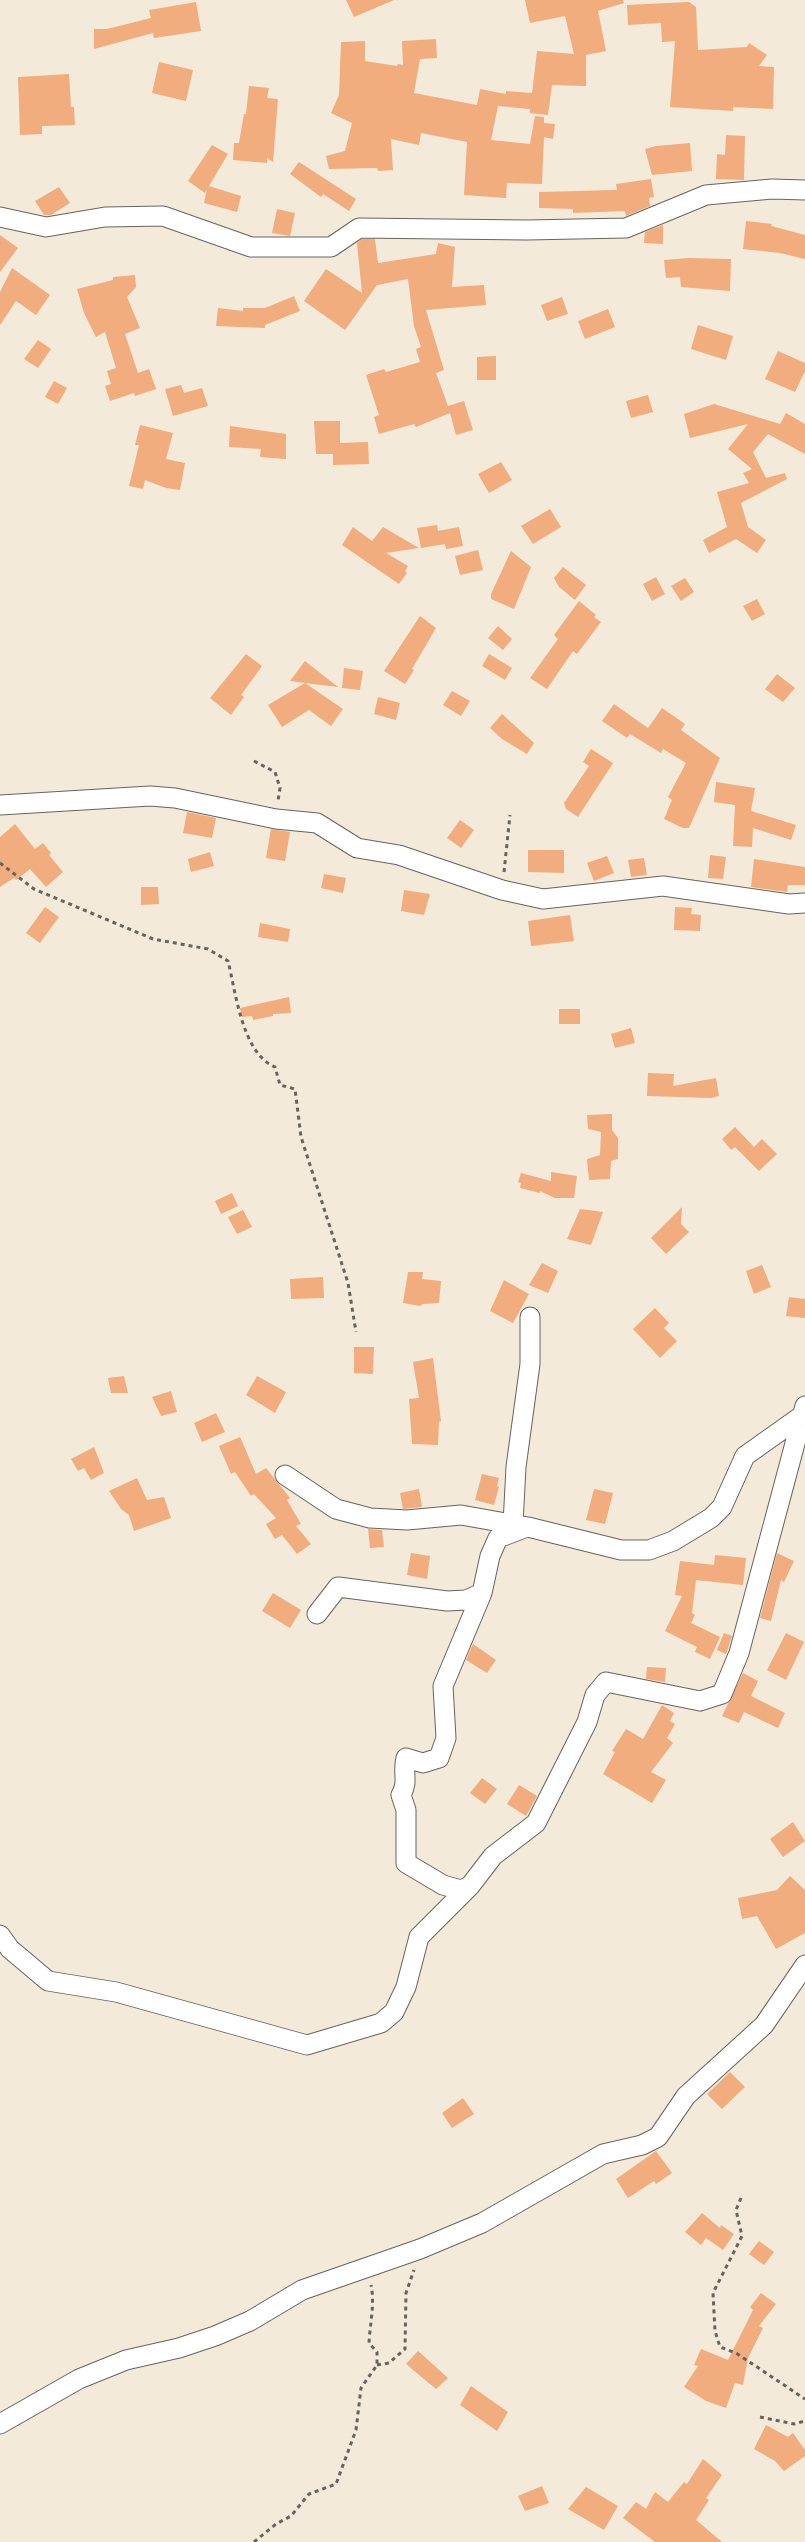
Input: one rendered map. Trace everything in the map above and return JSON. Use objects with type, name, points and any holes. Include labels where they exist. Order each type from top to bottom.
[{"type":"street","points":[[0,217],[46,227],[105,217],[163,216],[251,247],[331,248],[359,228],[527,230],[626,228],[706,195],[772,189],[805,190]]},
{"type":"street","points":[[0,805],[150,796],[175,798],[276,819],[317,823],[357,848],[399,855],[502,890],[543,899],[663,886],[789,904],[805,903]]},
{"type":"street","points":[[520,1525],[516,1467],[530,1364],[530,1317]]},
{"type":"street","points":[[285,1475],[336,1509],[370,1518],[407,1520],[461,1515],[520,1525],[621,1550],[649,1550],[673,1541],[711,1518],[722,1507],[744,1456],[803,1411]]},
{"type":"street","points":[[0,1935],[10,1949],[48,1981],[116,1992],[307,2045],[381,2023],[394,2012],[406,1987],[419,1937],[470,1886],[493,1856],[536,1823],[587,1722],[595,1695],[606,1682],[700,1701],[722,1694],[739,1653],[803,1411]]},
{"type":"street","points":[[470,1886],[461,1890],[443,1885],[406,1863],[406,1810],[402,1795],[407,1785],[404,1768],[406,1758],[423,1762],[439,1758],[446,1738],[443,1686],[482,1593],[490,1556],[498,1538],[520,1525]]},
{"type":"street","points":[[317,1614],[338,1586],[447,1602],[466,1600],[482,1593]]},
{"type":"street","points":[[443,1885],[448,1895],[446,1910]]},
{"type":"street","points":[[0,2424],[52,2392],[99,2370],[126,2360],[179,2348],[215,2336],[250,2321],[302,2290],[420,2249],[482,2223],[603,2154],[642,2146],[658,2137],[686,2096],[764,2025],[805,1965]]},
{"type":"path","points":[[254,761],[275,772],[280,788],[276,819]]},
{"type":"path","points":[[502,890],[510,814]]},
{"type":"path","points":[[0,863],[34,889],[153,939],[208,948],[228,961],[246,1035],[265,1062],[275,1066],[280,1086],[295,1089],[301,1136],[348,1283],[356,1332]]},
{"type":"path","points":[[741,2198],[736,2210],[742,2236],[713,2293],[715,2332],[720,2347],[736,2353],[805,2400]]},
{"type":"path","points":[[377,2365],[389,2363],[405,2350],[406,2293],[420,2249]]},
{"type":"path","points":[[254,2542],[276,2524],[291,2516],[309,2494],[336,2484],[356,2430],[361,2388],[377,2365],[377,2352],[369,2343],[371,2310],[375,2301],[368,2268]]},
{"type":"path","points":[[760,2417],[794,2424],[805,2421]]},
{"type":"building","points":[[346,0],[394,0],[354,17]]},
{"type":"building","points":[[525,0],[623,0],[624,3],[598,11],[606,51],[586,55],[586,86],[552,85],[548,115],[530,113],[530,109],[498,106],[491,140],[530,144],[535,116],[544,117],[544,123],[555,124],[553,139],[544,137],[542,184],[507,183],[506,198],[464,195],[467,142],[421,133],[419,145],[391,139],[393,170],[378,171],[377,168],[329,169],[326,156],[345,151],[352,123],[331,113],[339,95],[341,42],[365,41],[365,61],[397,66],[398,64],[403,65],[402,41],[436,39],[437,58],[420,59],[414,93],[477,105],[480,89],[506,94],[506,91],[532,93],[537,51],[574,54],[565,16],[530,23]]},
{"type":"building","points":[[196,2],[201,31],[154,38],[153,33],[94,49],[94,29],[107,29],[151,18],[149,10]]},
{"type":"building","points":[[689,2],[696,7],[698,50],[747,47],[749,43],[767,55],[759,66],[774,67],[773,109],[733,107],[733,111],[670,107],[675,41],[662,42],[661,23],[628,25],[627,5]]},
{"type":"building","points":[[159,62],[193,70],[186,101],[152,93]]},
{"type":"building","points":[[69,74],[71,107],[74,107],[75,125],[42,126],[42,134],[20,135],[18,77]]},
{"type":"building","points":[[249,86],[269,88],[267,98],[278,99],[273,162],[267,158],[267,163],[233,160],[234,143],[239,143],[244,114],[246,114]]},
{"type":"building","points":[[726,135],[745,136],[744,180],[716,179],[717,154],[725,155]]},
{"type":"building","points":[[690,143],[692,171],[652,175],[645,149],[656,146]]},
{"type":"building","points":[[212,145],[228,154],[209,186],[241,196],[237,212],[204,203],[207,189],[205,193],[188,181]]},
{"type":"building","points":[[299,162],[356,199],[349,211],[323,194],[321,197],[290,174]]},
{"type":"building","points":[[651,179],[654,197],[649,198],[650,206],[626,216],[625,211],[573,213],[573,209],[539,208],[539,192],[617,190],[616,184]]},
{"type":"building","points":[[59,187],[70,203],[51,215],[44,215],[35,201]]},
{"type":"building","points":[[277,209],[295,213],[290,236],[272,233]]},
{"type":"building","points":[[746,221],[772,224],[771,226],[805,235],[805,259],[780,253],[743,249]]},
{"type":"building","points":[[663,225],[663,244],[644,243],[645,232]]},
{"type":"building","points":[[0,235],[18,248],[0,272]]},
{"type":"building","points":[[362,239],[375,239],[378,263],[436,254],[438,243],[455,247],[452,287],[484,285],[486,305],[426,310],[444,370],[436,373],[448,406],[464,401],[473,430],[456,435],[450,413],[416,427],[414,424],[379,434],[374,417],[379,415],[366,375],[384,369],[386,372],[420,362],[416,349],[421,347],[414,326],[408,279],[377,285],[345,330],[304,301],[326,269],[362,293],[357,243]]},
{"type":"building","points":[[688,258],[731,259],[730,291],[681,287],[680,277],[666,278],[664,260]]},
{"type":"building","points":[[12,268],[50,295],[36,315],[16,301],[0,325],[0,292]]},
{"type":"building","points":[[135,275],[136,287],[127,297],[140,328],[125,334],[138,373],[149,369],[156,389],[135,396],[134,393],[110,401],[105,386],[111,384],[107,371],[116,368],[105,332],[96,337],[84,313],[77,289],[113,280],[113,277]]},
{"type":"building","points":[[294,296],[300,311],[265,325],[265,328],[216,326],[218,308],[243,311],[243,308],[265,308]]},
{"type":"building","points":[[562,297],[568,314],[547,321],[541,305]]},
{"type":"building","points":[[608,309],[615,327],[585,339],[578,321]]},
{"type":"building","points":[[698,325],[733,336],[726,360],[691,349]]},
{"type":"building","points":[[38,340],[51,349],[38,368],[24,359]]},
{"type":"building","points":[[778,351],[805,363],[805,371],[795,392],[765,379]]},
{"type":"building","points":[[496,356],[496,380],[477,380],[477,357]]},
{"type":"building","points":[[54,381],[67,388],[58,404],[45,397]]},
{"type":"building","points":[[181,385],[184,393],[202,388],[208,406],[173,416],[165,389]]},
{"type":"building","points":[[648,395],[653,412],[631,418],[626,401]]},
{"type":"building","points":[[714,404],[780,424],[786,413],[805,424],[805,454],[768,434],[753,452],[766,478],[785,473],[787,479],[741,503],[748,527],[766,540],[757,553],[736,539],[709,553],[703,540],[727,527],[717,492],[749,483],[743,473],[752,469],[728,449],[748,424],[690,438],[684,414]]},
{"type":"building","points":[[314,421],[340,421],[340,443],[368,442],[369,464],[333,465],[333,454],[316,454]]},
{"type":"building","points":[[140,425],[173,433],[166,459],[185,463],[180,490],[166,488],[145,480],[143,489],[129,486],[139,445],[135,445]]},
{"type":"building","points":[[230,426],[286,434],[286,459],[260,457],[261,449],[229,447]]},
{"type":"building","points":[[501,462],[512,480],[489,493],[478,474]]},
{"type":"building","points":[[550,509],[561,527],[533,544],[521,526]]},
{"type":"building","points":[[437,525],[438,531],[459,527],[463,546],[446,549],[445,544],[421,548],[417,528]]},
{"type":"building","points":[[353,527],[372,541],[383,527],[419,548],[386,553],[408,566],[405,571],[407,573],[399,584],[342,545]]},
{"type":"building","points":[[478,550],[483,570],[460,575],[455,556]]},
{"type":"building","points":[[511,551],[531,567],[514,609],[491,599],[491,594]]},
{"type":"building","points":[[563,567],[586,585],[575,600],[559,587],[554,578]]},
{"type":"building","points":[[656,577],[665,594],[652,601],[643,584]]},
{"type":"building","points":[[685,578],[694,592],[681,601],[671,586]]},
{"type":"building","points":[[757,599],[765,614],[752,621],[743,606]]},
{"type":"building","points":[[579,601],[596,615],[594,617],[601,622],[577,654],[573,651],[547,689],[530,678],[558,639],[554,635]]},
{"type":"building","points":[[420,616],[436,628],[405,684],[384,671]]},
{"type":"building","points":[[498,626],[512,639],[503,650],[488,638]]},
{"type":"building","points":[[246,654],[262,666],[241,695],[244,697],[231,715],[210,698]]},
{"type":"building","points":[[489,654],[512,668],[505,680],[482,666]]},
{"type":"building","points":[[305,661],[338,687],[290,681]]},
{"type":"building","points":[[344,668],[363,671],[360,690],[342,688]]},
{"type":"building","points":[[777,674],[795,688],[783,702],[765,689]]},
{"type":"building","points":[[305,683],[343,709],[331,726],[309,710],[282,727],[268,705]]},
{"type":"building","points":[[452,691],[470,701],[461,716],[443,705]]},
{"type":"building","points":[[378,697],[400,703],[396,720],[374,714]]},
{"type":"building","points":[[614,704],[648,728],[662,708],[685,724],[681,730],[720,758],[689,828],[683,828],[664,819],[672,800],[668,797],[686,763],[663,749],[661,753],[630,734],[627,738],[602,721]]},
{"type":"building","points":[[502,714],[534,743],[527,754],[502,739],[490,728]]},
{"type":"building","points":[[591,749],[613,763],[578,817],[566,809],[564,803],[589,766],[583,762]]},
{"type":"building","points":[[716,782],[755,788],[751,811],[796,825],[791,840],[753,828],[752,847],[733,846],[735,805],[714,802]]},
{"type":"building","points":[[187,812],[216,818],[212,838],[183,833]]},
{"type":"building","points":[[460,820],[474,830],[461,848],[447,838]]},
{"type":"building","points":[[15,824],[35,849],[43,843],[51,853],[49,855],[63,872],[46,887],[30,869],[16,880],[14,878],[0,887],[0,837]]},
{"type":"building","points":[[271,829],[290,832],[285,861],[266,858]]},
{"type":"building","points":[[528,850],[564,850],[564,873],[528,872]]},
{"type":"building","points":[[210,852],[214,866],[191,872],[188,859]]},
{"type":"building","points":[[710,855],[726,857],[723,879],[708,878]]},
{"type":"building","points":[[607,856],[614,873],[594,881],[587,863]]},
{"type":"building","points":[[644,858],[647,875],[631,877],[628,860]]},
{"type":"building","points":[[754,859],[805,867],[805,885],[788,885],[787,892],[751,887]]},
{"type":"building","points":[[324,874],[346,878],[343,893],[321,888]]},
{"type":"building","points":[[141,887],[158,887],[159,904],[141,905]]},
{"type":"building","points":[[404,890],[430,894],[424,915],[401,911]]},
{"type":"building","points":[[45,907],[59,917],[40,943],[26,933]]},
{"type":"building","points":[[675,907],[692,908],[691,914],[701,915],[700,931],[674,930]]},
{"type":"building","points":[[570,915],[574,941],[531,946],[528,921]]},
{"type":"building","points":[[260,923],[290,929],[288,942],[258,937]]},
{"type":"building","points":[[289,997],[291,1013],[273,1014],[273,1016],[253,1020],[252,1016],[242,1017],[240,1008]]},
{"type":"building","points":[[559,1009],[580,1009],[580,1024],[559,1024]]},
{"type":"building","points":[[631,1028],[635,1043],[615,1048],[611,1034]]},
{"type":"building","points":[[648,1073],[674,1074],[673,1086],[716,1078],[719,1096],[711,1098],[647,1096]]},
{"type":"building","points":[[612,1114],[612,1130],[618,1138],[618,1159],[611,1161],[610,1179],[589,1180],[587,1159],[600,1155],[601,1132],[588,1129],[587,1115]]},
{"type":"building","points":[[735,1127],[754,1147],[762,1139],[777,1154],[759,1171],[735,1147],[731,1150],[722,1139]]},
{"type":"building","points":[[551,1172],[577,1176],[574,1198],[555,1198],[540,1191],[540,1193],[520,1188],[521,1183],[518,1182],[521,1173],[551,1181]]},
{"type":"building","points":[[232,1193],[238,1206],[221,1214],[215,1201]]},
{"type":"building","points":[[682,1207],[681,1224],[689,1232],[666,1254],[651,1238]]},
{"type":"building","points":[[580,1209],[603,1212],[591,1245],[567,1239]]},
{"type":"building","points":[[243,1210],[252,1227],[237,1234],[228,1217]]},
{"type":"building","points":[[542,1263],[558,1271],[548,1293],[529,1285]]},
{"type":"building","points":[[762,1265],[771,1287],[754,1294],[746,1271]]},
{"type":"building","points":[[408,1272],[423,1272],[422,1279],[441,1281],[439,1303],[423,1304],[420,1306],[403,1303]]},
{"type":"building","points":[[323,1277],[324,1298],[291,1299],[290,1279]]},
{"type":"building","points":[[504,1280],[529,1294],[513,1323],[490,1311]]},
{"type":"building","points":[[789,1297],[805,1299],[805,1318],[786,1316]]},
{"type":"building","points":[[655,1308],[669,1323],[664,1328],[677,1341],[660,1358],[633,1329]]},
{"type":"building","points":[[354,1347],[374,1347],[373,1374],[354,1373]]},
{"type":"building","points":[[433,1358],[441,1421],[439,1422],[438,1445],[412,1444],[409,1399],[419,1398],[413,1362]]},
{"type":"building","points":[[124,1376],[128,1393],[111,1393],[108,1378]]},
{"type":"building","points":[[257,1376],[286,1392],[275,1413],[246,1395]]},
{"type":"building","points":[[171,1391],[177,1412],[161,1416],[152,1397]]},
{"type":"building","points":[[216,1413],[225,1432],[202,1442],[194,1423]]},
{"type":"building","points":[[240,1437],[256,1474],[266,1468],[290,1498],[287,1500],[301,1524],[296,1526],[311,1544],[297,1554],[282,1535],[275,1539],[266,1524],[276,1518],[254,1494],[251,1496],[235,1472],[231,1474],[219,1446]]},
{"type":"building","points":[[94,1447],[104,1473],[91,1480],[84,1468],[78,1471],[71,1459]]},
{"type":"building","points":[[482,1474],[499,1478],[497,1486],[499,1487],[494,1505],[475,1500]]},
{"type":"building","points":[[137,1478],[147,1500],[164,1497],[171,1518],[134,1531],[129,1515],[121,1509],[109,1491]]},
{"type":"building","points":[[419,1489],[422,1507],[403,1509],[400,1493]]},
{"type":"building","points":[[594,1489],[613,1493],[605,1524],[586,1520]]},
{"type":"building","points":[[368,1529],[382,1530],[384,1547],[370,1548]]},
{"type":"building","points":[[411,1553],[430,1556],[427,1579],[407,1575]]},
{"type":"building","points":[[777,1553],[794,1561],[784,1582],[781,1580],[771,1621],[760,1618]]},
{"type":"building","points":[[715,1555],[746,1558],[743,1585],[696,1580],[692,1613],[695,1615],[691,1623],[720,1637],[710,1659],[695,1652],[697,1647],[665,1631],[682,1596],[675,1595],[680,1561],[714,1565]]},
{"type":"building","points":[[273,1593],[301,1610],[290,1628],[262,1611]]},
{"type":"building","points":[[724,1633],[732,1636],[726,1654],[717,1650]]},
{"type":"building","points":[[786,1633],[804,1642],[786,1680],[767,1670]]},
{"type":"building","points":[[473,1644],[496,1660],[487,1673],[466,1660]]},
{"type":"building","points":[[647,1667],[666,1668],[665,1682],[646,1679]]},
{"type":"building","points":[[743,1673],[758,1681],[751,1696],[785,1713],[778,1728],[744,1712],[739,1723],[722,1716]]},
{"type":"building","points":[[662,1705],[674,1713],[670,1721],[675,1724],[667,1738],[673,1743],[651,1772],[666,1780],[652,1803],[603,1774],[615,1752],[612,1751],[626,1729],[643,1739]]},
{"type":"building","points":[[482,1778],[497,1789],[485,1804],[470,1793]]},
{"type":"building","points":[[519,1785],[537,1796],[526,1816],[507,1804]]},
{"type":"building","points":[[793,1822],[805,1841],[783,1857],[770,1839]]},
{"type":"building","points":[[790,1876],[805,1890],[805,1933],[776,1949],[757,1916],[742,1919],[738,1898],[777,1890]]},
{"type":"building","points":[[730,2072],[745,2087],[722,2109],[707,2094]]},
{"type":"building","points":[[463,2098],[474,2114],[452,2128],[442,2113]]},
{"type":"building","points":[[656,2151],[672,2173],[656,2184],[654,2181],[628,2198],[616,2179]]},
{"type":"building","points":[[702,2213],[720,2228],[721,2225],[734,2234],[723,2250],[706,2238],[701,2245],[685,2232]]},
{"type":"building","points":[[759,2241],[774,2252],[764,2265],[749,2254]]},
{"type":"building","points":[[761,2293],[776,2304],[759,2326],[763,2328],[748,2358],[743,2385],[735,2383],[726,2408],[706,2401],[684,2387],[698,2366],[694,2365],[701,2349],[728,2360],[753,2310],[750,2307]]},
{"type":"building","points":[[418,2351],[448,2378],[436,2389],[406,2364]]},
{"type":"building","points":[[471,2386],[508,2412],[497,2431],[460,2405]]},
{"type":"building","points":[[766,2425],[788,2437],[793,2433],[805,2450],[805,2456],[784,2471],[775,2461],[754,2449]]},
{"type":"building","points":[[703,2459],[722,2475],[706,2498],[709,2500],[696,2520],[722,2542],[655,2542],[623,2518],[636,2502],[646,2509],[655,2492],[668,2502],[684,2482],[687,2484]]},
{"type":"building","points":[[542,2486],[549,2503],[525,2511],[518,2496]]},
{"type":"building","points":[[586,2487],[618,2506],[604,2530],[568,2509]]}]
